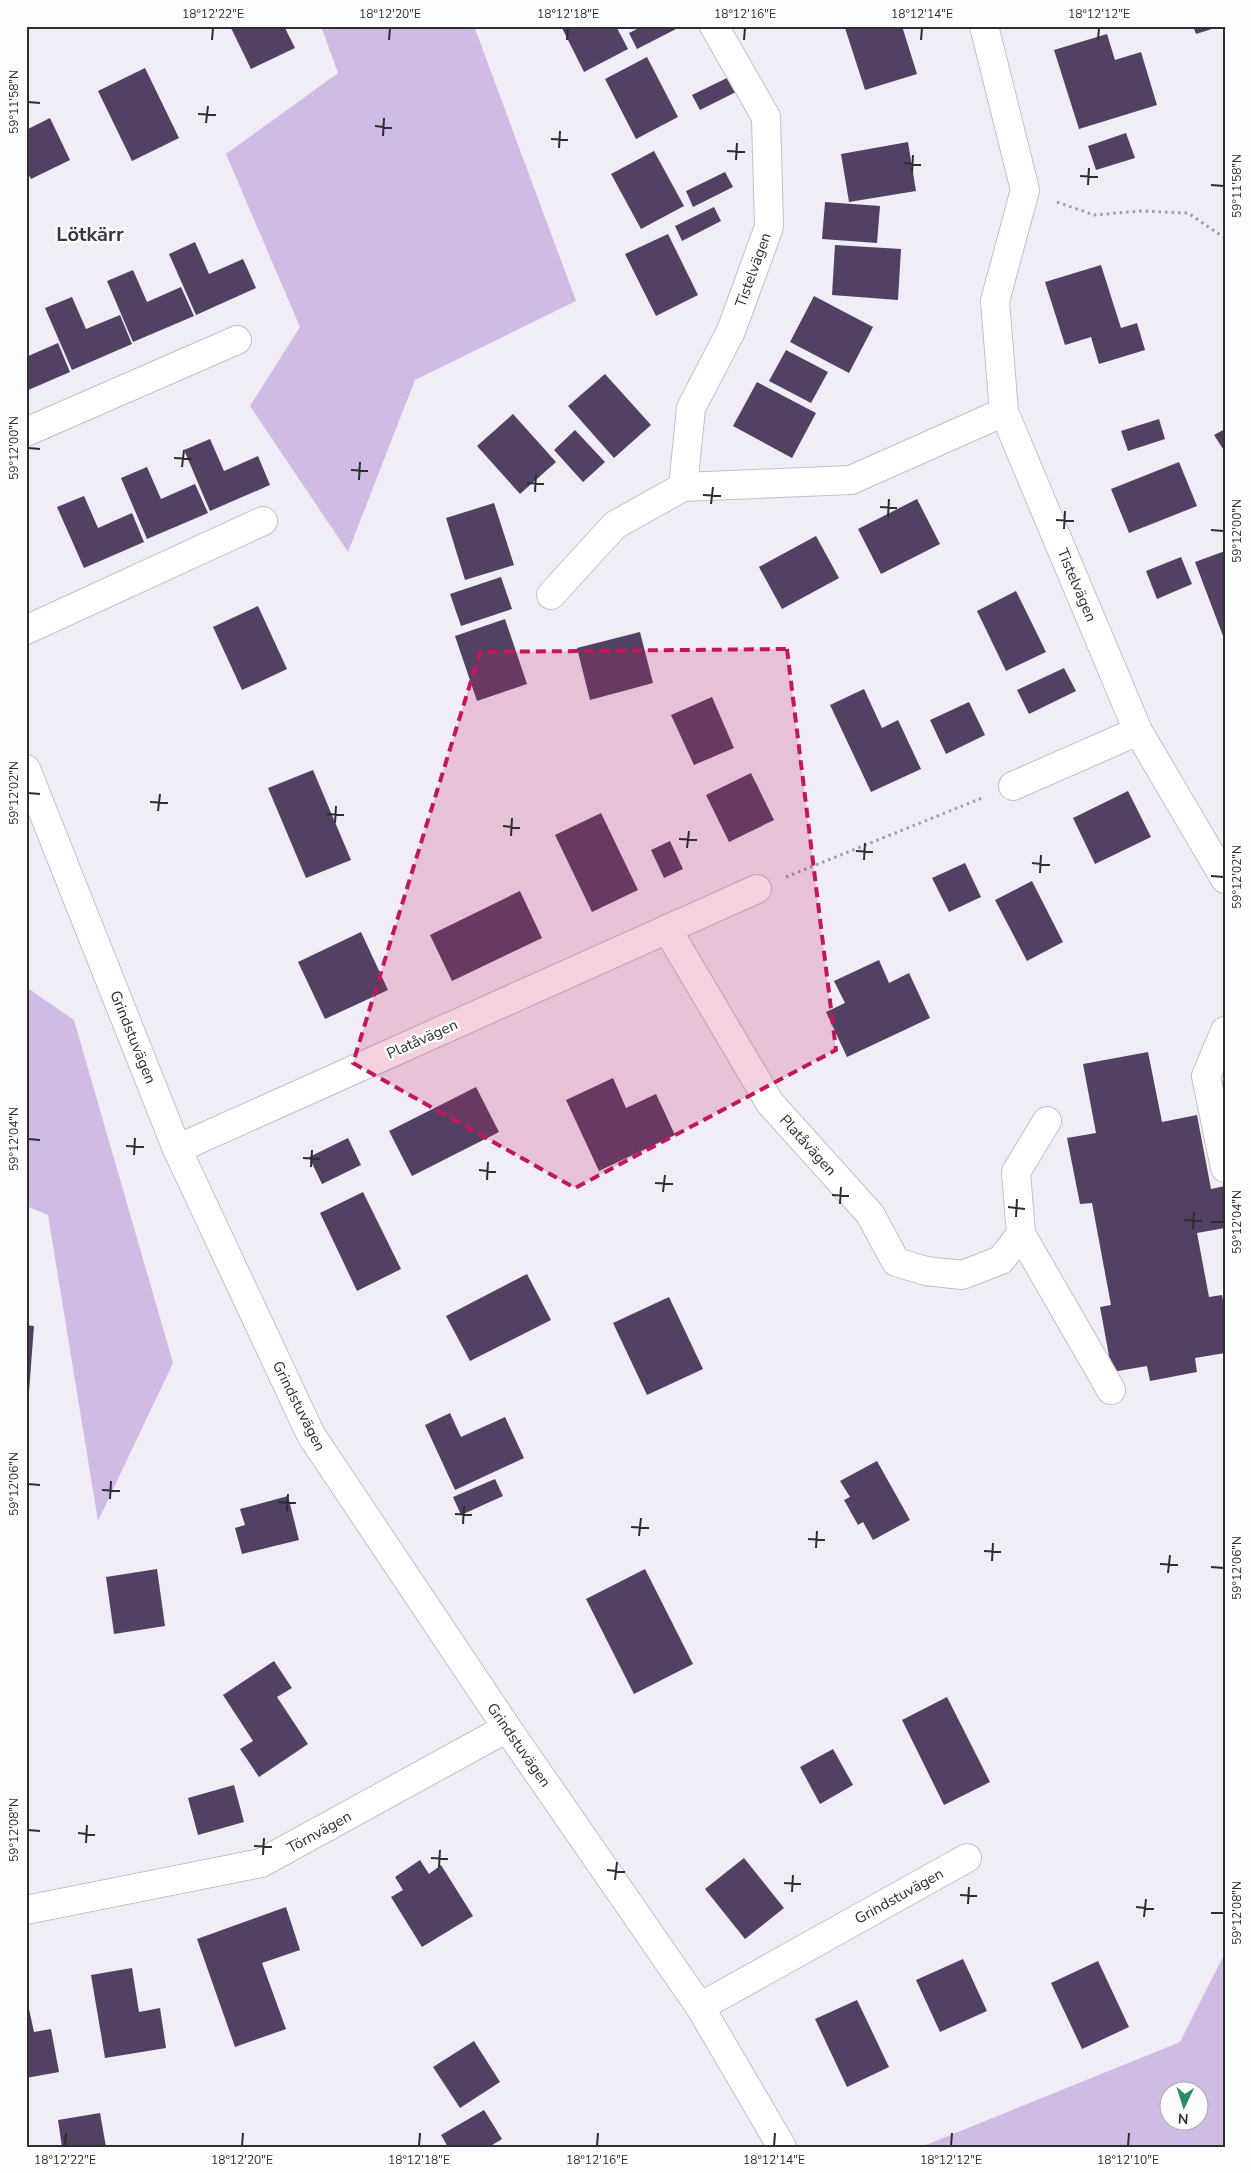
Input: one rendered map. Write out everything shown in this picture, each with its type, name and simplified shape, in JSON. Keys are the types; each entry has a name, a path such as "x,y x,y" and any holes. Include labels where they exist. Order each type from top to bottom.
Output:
{"street":[{"name":"Tistelvägen","path":"683,487 691,408 731,331 769,227 766,117 714,26"},
{"name":"Tistelvägen","path":"984,26 1026,190 995,301 1004,412 1138,731 1225,879"},
{"path":"26,432 237,340"},
{"path":"552,595 615,526 683,487 851,480 1004,412"},
{"path":"26,630 264,521"},
{"path":"1013,786 1138,731"},
{"name":"Grindstuvägen","path":"26,769 177,1148 311,1435 507,1728 700,2007 782,2147"},
{"name":"Platåvägen","path":"177,1148 756,889"},
{"name":"Platåvägen","path":"667,929 770,1103 870,1214 896,1262 926,1271 962,1275 1001,1260 1021,1234"},
{"path":"1225,1031 1206,1076 1225,1168"},
{"path":"1047,1121 1016,1172 1021,1234 1111,1390"},
{"name":"Törnvägen","path":"26,1910 262,1864 507,1728"},
{"name":"Grindstuvägen","path":"700,2007 967,1858"}],"path":[{"path":"1026,190 1094,215 1140,211 1188,214 1225,238"},
{"path":"756,889 1013,786"}],"highlighted area":[{"path":"787,649 836,1050 575,1188 353,1063 480,652"}],"shaded area":[{"path":"321,26 474,26 576,301 415,380 348,552 250,406 300,327 226,154 338,73"},
{"path":"26,987 74,1020 173,1363 98,1521 48,1215 26,1206"},
{"path":"1225,1953 1225,2147 921,2147 1180,2042"}],"building":[{"path":"230,26 284,26 295,48 251,69"},
{"path":"561,26 616,26 628,49 584,72"},
{"path":"643,26 675,26 676,29 637,49 629,33"},
{"path":"850,26 902,26 917,74 865,90 845,28"},
{"path":"1193,26 1217,26 1218,27 1196,34"},
{"path":"1107,34 1115,60 1141,52 1157,105 1079,129 1054,50"},
{"path":"647,57 678,117 636,139 605,79"},
{"path":"145,68 179,138 132,161 98,91"},
{"path":"731,76 738,91 700,110 692,95"},
{"path":"50,118 70,160 31,179 26,170 26,130"},
{"path":"1126,133 1135,158 1096,170 1088,146"},
{"path":"908,142 916,191 849,202 841,154"},
{"path":"654,151 684,206 641,229 611,174"},
{"path":"725,172 733,187 693,207 686,191"},
{"path":"825,202 880,206 877,243 822,239"},
{"path":"714,207 721,221 682,241 675,226"},
{"path":"668,234 698,295 656,316 625,254"},
{"path":"195,242 209,274 243,259 256,288 196,315 169,254"},
{"path":"835,245 901,249 898,300 832,295"},
{"path":"1101,265 1121,328 1137,323 1145,350 1099,364 1091,337 1065,345 1045,282"},
{"path":"133,270 147,302 181,287 194,316 133,342 107,281"},
{"path":"814,296 873,327 849,373 790,342"},
{"path":"72,297 86,329 120,315 132,344 72,370 45,308"},
{"path":"58,343 70,372 26,391 26,357"},
{"path":"786,350 828,372 811,403 769,381"},
{"path":"605,374 651,425 614,458 568,406"},
{"path":"757,382 816,413 792,458 733,426"},
{"path":"513,414 556,462 520,494 477,446"},
{"path":"1159,419 1165,439 1128,451 1121,431"},
{"path":"1225,429 1225,452 1214,435"},
{"path":"575,430 605,462 583,482 554,450"},
{"path":"210,439 224,471 258,456 270,485 210,511 184,450"},
{"path":"1179,462 1197,506 1129,533 1111,489"},
{"path":"147,467 161,499 195,484 208,513 147,539 121,478"},
{"path":"84,496 98,528 132,513 144,542 84,568 57,507"},
{"path":"917,499 940,544 881,574 858,529"},
{"path":"494,503 514,565 465,580 446,518"},
{"path":"816,536 839,578 782,609 759,567"},
{"path":"1225,551 1225,636 1223,636 1195,562"},
{"path":"1181,557 1192,584 1157,599 1146,571"},
{"path":"501,577 512,609 461,626 450,594"},
{"path":"1016,591 1046,652 1006,671 977,611"},
{"path":"258,606 287,669 242,690 213,627"},
{"path":"505,619 527,684 477,701 455,636"},
{"path":"640,632 653,683 590,700 577,648"},
{"path":"1064,668 1076,691 1029,714 1017,690"},
{"path":"864,689 882,728 898,720 921,769 871,792 830,705"},
{"path":"712,697 734,748 694,765 671,715"},
{"path":"969,702 985,735 946,754 930,720"},
{"path":"313,770 351,860 306,878 268,788"},
{"path":"751,773 774,820 729,842 706,795"},
{"path":"1128,791 1151,837 1095,864 1073,818"},
{"path":"601,813 638,890 592,912 555,835"},
{"path":"670,841 683,869 664,878 651,850"},
{"path":"965,863 981,897 949,912 932,878"},
{"path":"1032,881 1063,942 1027,961 995,900"},
{"path":"520,891 542,938 452,981 430,935"},
{"path":"361,932 388,990 325,1019 298,962"},
{"path":"879,960 889,983 909,973 930,1018 847,1057 826,1012 845,1003 834,981"},
{"path":"1148,1052 1162,1122 1197,1115 1211,1189 1225,1186 1225,1228 1197,1233 1209,1297 1222,1295 1225,1310 1225,1353 1195,1358 1197,1372 1150,1381 1147,1366 1112,1372 1100,1307 1111,1305 1092,1203 1080,1204 1067,1138 1096,1133 1083,1064"},
{"path":"613,1078 626,1108 656,1094 675,1135 599,1171 566,1100"},
{"path":"476,1087 499,1132 412,1176 389,1131"},
{"path":"348,1138 361,1165 322,1184 309,1157"},
{"path":"363,1192 401,1269 357,1291 320,1213"},
{"path":"527,1274 551,1320 470,1361 446,1316"},
{"path":"669,1297 703,1369 647,1395 613,1323"},
{"path":"26,1325 34,1326 28,1405 26,1405"},
{"path":"450,1413 461,1437 505,1417 524,1458 455,1490 425,1425"},
{"path":"877,1461 910,1520 873,1540 863,1522 858,1525 844,1500 850,1497 840,1481"},
{"path":"495,1479 503,1496 461,1515 453,1497"},
{"path":"288,1496 299,1540 242,1554 235,1528 245,1525 240,1509"},
{"path":"157,1569 165,1626 114,1634 106,1577"},
{"path":"645,1569 693,1664 634,1694 586,1599"},
{"path":"274,1661 292,1688 277,1697 308,1744 259,1777 240,1749 253,1741 223,1695"},
{"path":"947,1697 990,1782 944,1805 902,1720"},
{"path":"833,1749 853,1785 820,1804 800,1767"},
{"path":"234,1785 244,1822 198,1835 188,1798"},
{"path":"744,1858 784,1908 745,1939 705,1889"},
{"path":"420,1860 429,1874 441,1865 473,1916 422,1947 391,1897 403,1890 395,1877"},
{"path":"286,1907 300,1950 262,1963 286,2029 235,2047 197,1939"},
{"path":"963,1959 987,2011 940,2032 916,1980"},
{"path":"1098,1961 1129,2027 1082,2049 1051,1983"},
{"path":"132,1968 139,2012 160,2008 166,2048 105,2058 91,1975"},
{"path":"26,1995 34,2032 51,2029 59,2072 26,2078"},
{"path":"857,2000 889,2067 847,2087 815,2019"},
{"path":"474,2041 500,2082 460,2108 433,2067"},
{"path":"484,2110 502,2139 489,2147 448,2147 441,2135"},
{"path":"100,2113 106,2147 62,2147 58,2120"}],"district":[{"name":"Lötkärr","path":"90,234"}]}
